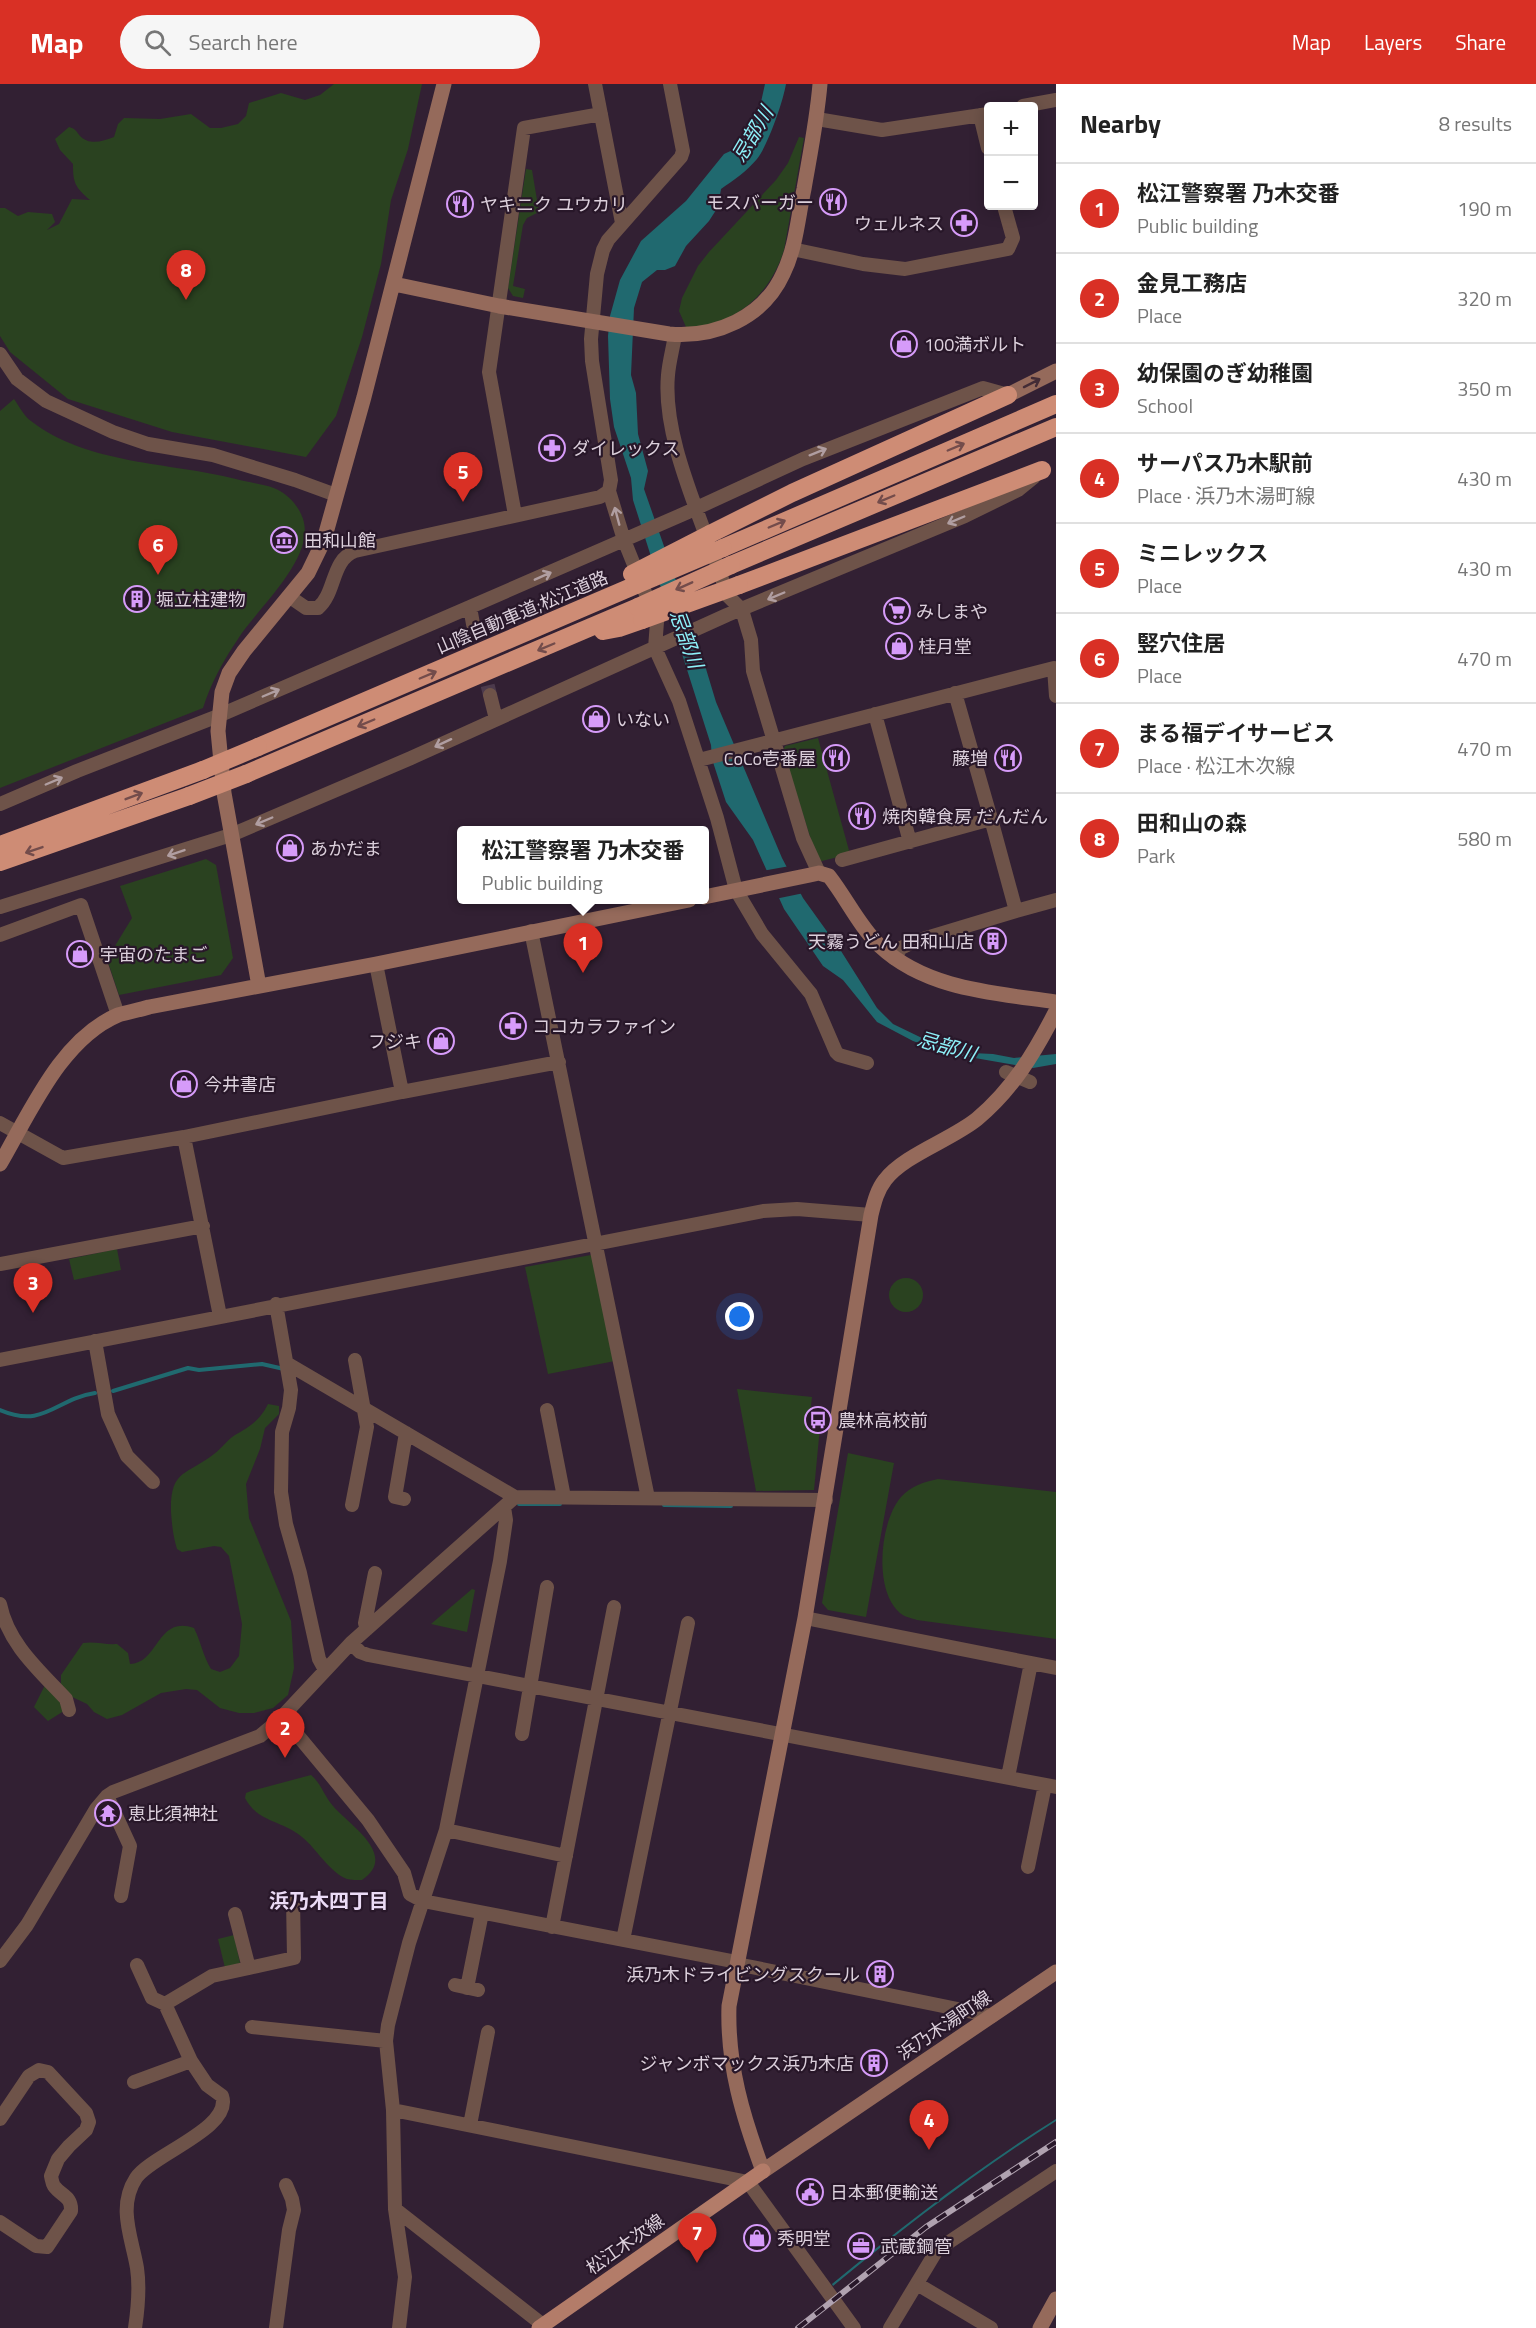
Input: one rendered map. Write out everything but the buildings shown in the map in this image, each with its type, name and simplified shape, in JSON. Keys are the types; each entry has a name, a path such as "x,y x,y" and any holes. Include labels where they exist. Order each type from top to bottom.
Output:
{"highway":[{"path":"634,579 710,534 792,493 1008,395"},
{"name":"山陰自動車道;松江道路","path":"0,845 258,747 512,640 634,579 723,548 1056,404"},
{"path":"640,613 731,565 1056,427"},
{"path":"0,862 246,774 568,637 640,613 739,585 1049,467"}],"main road":[{"name":"松江木次線","path":"541,2326 764,2171"}],"street":[{"path":"259,986 224,793 218,716 222,692 229,673 244,651 290,597 317,558 394,284 444,84"},
{"path":"595,84 622,223"},
{"path":"670,84 683,151 681,157 622,223 603,250 597,274 592,361 611,480 609,491 629,538 657,622 661,645 679,701 702,760 717,818 762,934 811,994 838,1055 867,1063"},
{"path":"394,284 499,306 672,334 696,335 714,331 746,318 774,291 792,249 817,119 820,84"},
{"path":"1038,103 1056,100"},
{"path":"516,515 490,384 491,357 524,128 601,114"},
{"path":"817,119 882,130 984,115"},
{"path":"792,249 887,268 923,267 1008,249 1013,238 1005,210"},
{"path":"672,334 668,375 669,411 692,510 728,596 741,610 752,640 753,671 771,743 814,874"},
{"path":"0,354 17,379 46,401 112,432 148,444 213,455 336,495"},
{"path":"0,804 218,716 629,538 802,459 983,388 1008,395 1056,371"},
{"path":"0,907 231,835 411,758 727,615 965,516 1018,490 1049,467"},
{"path":"290,597 306,609 318,608 324,603 341,562 349,553 355,551 600,497 609,491"},
{"path":"471,607 473,624"},
{"path":"702,760 1055,667 1056,696"},
{"path":"955,693 1016,910"},
{"path":"490,695 496,718"},
{"path":"875,714 910,842"},
{"path":"842,860 991,819"},
{"path":"709,896 814,874 829,876 859,921 879,945 894,958 922,975 948,983 1056,1002"},
{"path":"894,958 901,948 914,942 1056,900"},
{"path":"0,1164 54,1071 69,1052 94,1030 118,1016 669,904"},
{"path":"0,935 81,905 118,1016"},
{"path":"531,931 648,1498"},
{"path":"376,964 402,1092"},
{"path":"764,2171 742,2112 730,2055 729,2006 805,1618 871,1215 879,1190 894,1171 960,1132 977,1119 1019,1075 1053,1017"},
{"path":"0,1123 63,1158 184,1137 559,1062"},
{"path":"184,1137 220,1316"},
{"path":"0,1360 276,1304 763,1211 797,1209 871,1215"},
{"path":"0,1264 203,1226"},
{"path":"276,1304 288,1364 291,1399 282,1432 281,1492 286,1524 300,1573 319,1659 325,1670"},
{"path":"95,1341 108,1414 127,1456 153,1482"},
{"path":"352,1505 367,1427 355,1360"},
{"path":"288,1364 365,1413 515,1497 826,1500"},
{"path":"547,1410 564,1497"},
{"path":"394,1497 405,1436"},
{"path":"0,1961 27,1925 96,1809 107,1796 140,1781 260,1736 278,1721 351,1643 515,1497"},
{"path":"399,2328 405,2277 395,2209 393,2110 386,2041 388,2025 409,1943 446,1830 500,1562 506,1520 504,1507"},
{"path":"367,1629 365,1623 375,1573"},
{"path":"522,1734 547,1587"},
{"path":"0,1604 8,1630 17,1645 66,1699 69,1710"},
{"path":"552,1927 614,1607"},
{"path":"805,1618 1056,1668"},
{"path":"623,1940 688,1623"},
{"path":"351,1643 360,1652 368,1655 477,1678 1051,1786 1028,1867"},
{"path":"1008,1777 1031,1663"},
{"path":"278,1721 295,1732 368,1820 404,1874 410,1894 423,1901 992,2016"},
{"path":"107,1796 130,1846 121,1896"},
{"path":"446,1830 566,1856"},
{"path":"165,2004 212,1976 294,1958 293,1899"},
{"path":"467,1988 482,1913"},
{"path":"235,1914 249,1968"},
{"path":"135,2328 139,2287 126,2214 133,2184 142,2170 202,2131 215,2118 224,2104 222,2096 207,2085 191,2061 165,2004 152,1998 137,1965"},
{"name":"浜乃木湯町線","path":"764,2171 1056,1972"},
{"path":"252,2027 386,2041"},
{"path":"470,2125 488,2032"},
{"path":"134,2082 191,2061"},
{"path":"0,2119 30,2076 39,2070 48,2073 87,2114 89,2122 86,2130 58,2159 51,2176 54,2186 68,2198 72,2205 71,2211 47,2247 36,2246 0,2222"},
{"path":"393,2110 748,2182 854,2328"},
{"path":"890,2328 937,2250 1056,2170"},
{"path":"276,2328 287,2242 294,2211 286,2185"},
{"path":"395,2209 541,2326"},
{"path":"917,2284 990,2328"},
{"path":"1040,2328 1056,2300"}],"shaded area":[{"path":"334,84 422,84 408,149 391,200 381,264 362,337 336,416 306,457 172,432 68,399 10,352 0,336 0,208 5,208 18,216 28,212 52,214 55,222 47,230 59,224 72,199 90,200 76,184 73,164 60,150 55,139 69,127 75,129 84,139 92,142 114,137 118,124 124,118 160,119 191,114 210,128 221,128 238,124 246,116 249,103 281,93 305,100 320,95"},
{"path":"799,137 804,138 784,250 770,281 748,305 734,315 703,326 686,327 679,311 682,298 698,266 776,180 788,163"},
{"path":"526,169 532,170 539,212 527,218 523,225 513,286 525,289 523,298 513,296 508,288"},
{"path":"14,399 31,421 53,435 78,446 130,460 210,473 275,489 287,495 295,504 301,514 305,530 295,563 247,626 222,664 203,708 0,788 0,411"},
{"path":"818,738 850,854 818,862 783,751 785,746"},
{"path":"206,859 216,865 233,958 221,975 119,995 107,959 132,918 120,886"},
{"path":"117,1249 121,1270 74,1280 69,1259"},
{"path":"591,1255 595,1257 615,1361 548,1374 525,1267"},
{"path":"906,1278 918,1283 923,1295 918,1307 906,1312 894,1307 889,1295 894,1283"},
{"path":"737,1389 812,1397 810,1413 805,1419 820,1427 814,1490 756,1491"},
{"path":"268,1404 279,1406 279,1414 265,1428 260,1449 246,1484 249,1518 291,1621 294,1668 288,1695 273,1708 254,1713 239,1713 220,1708 197,1690 186,1689 161,1693 122,1715 107,1719 94,1712 87,1704 68,1695 61,1684 61,1675 83,1643 117,1644 128,1653 130,1664 140,1662 147,1656 165,1633 172,1628 182,1626 194,1628 211,1669 220,1672 230,1668 239,1656 242,1624 229,1556 221,1547 214,1546 182,1552 177,1549 172,1526 171,1498 173,1488 182,1475 246,1429 262,1414"},
{"path":"848,1453 894,1463 866,1617 828,1610 822,1603"},
{"path":"938,1479 1056,1492 1056,1639 917,1620 902,1614 891,1602 886,1589 882,1555 888,1522 894,1508 905,1493 918,1485"},
{"path":"472,1589 475,1590 467,1632 431,1624"},
{"path":"46,1683 67,1709 48,1721 34,1707"},
{"path":"311,1775 333,1806 359,1831 373,1851 375,1861 372,1870 362,1880 340,1876 302,1837 263,1817 250,1806 245,1798 246,1793 251,1791"},
{"path":"234,1935 240,1963 225,1968 218,1939"}],"water":[{"name":"忌部川","path":"765,84 786,84 766,144 749,167 721,189 718,207 709,221 686,246 675,266 657,270 642,282 634,308 631,375 636,393 638,434 648,471 644,489 700,649 716,702 782,858 803,898 841,951 877,1008 893,1024 922,1038 954,1049 1014,1058 1056,1054 1056,1064 1033,1068 946,1053 913,1041 877,1022 843,980 823,966 784,909 753,840 726,802 712,759 711,745 633,500 631,478 614,427 610,399 608,336 610,316 620,280 641,241 686,201 724,154 739,147 759,111"},
{"path":"1056,2119 942,2200 833,2286 832,2284 886,2240 941,2198"}],"pier":[{"path":"790,866 804,893 775,899 762,871"}],"waterway":[{"path":"113,1391 188,1368 199,1370 262,1364 284,1369"},
{"path":"0,1410 15,1415 39,1415 81,1396 95,1393"},
{"path":"519,1504 560,1504"},
{"path":"664,1505 731,1506"}],"tunnel":[{"path":"473,624 490,695"}],"railway":[{"path":"798,2328 926,2227 1056,2142"}],"place":[{"name":"モスバーガー","path":"833,202"},
{"name":"ヤキニク ユウカリ","path":"460,204"},
{"name":"ウェルネス","path":"964,223"},
{"name":"田和山の森","path":"186,300"},
{"name":"100満ボルト","path":"904,344"},
{"name":"ダイレックス","path":"552,448"},
{"name":"ミニレックス","path":"463,502"},
{"name":"田和山館","path":"284,540"},
{"name":"竪穴住居","path":"158,575"},
{"name":"堀立柱建物","path":"137,599"},
{"name":"みしまや","path":"897,611"},
{"name":"桂月堂","path":"899,646"},
{"name":"いない","path":"596,719"},
{"name":"CoCo壱番屋","path":"836,758"},
{"name":"藤増","path":"1008,758"},
{"name":"焼肉韓食房 だんだん","path":"862,816"},
{"name":"あかだま","path":"290,848"},
{"name":"天霧うどん 田和山店","path":"993,941"},
{"name":"宇宙のたまご","path":"80,954"},
{"name":"松江警察署 乃木交番","path":"583,973"},
{"name":"ココカラファイン","path":"513,1026"},
{"name":"フジキ","path":"441,1041"},
{"name":"今井書店","path":"184,1084"},
{"name":"幼保園のぎ幼稚園","path":"33,1313"},
{"name":"農林高校前","path":"818,1420"},
{"name":"金見工務店","path":"285,1758"},
{"name":"恵比須神社","path":"108,1813"},
{"name":"浜乃木ドライビングスクール","path":"880,1974"},
{"name":"ジャンボマックス浜乃木店","path":"874,2063"},
{"name":"サーパス乃木駅前","path":"929,2150"},
{"name":"日本郵便輸送","path":"810,2192"},
{"name":"秀明堂","path":"757,2238"},
{"name":"武蔵鋼管","path":"861,2246"},
{"name":"まる福デイサービス","path":"697,2263"}],"district":[{"name":"浜乃木四丁目","path":"329,1900"}]}
